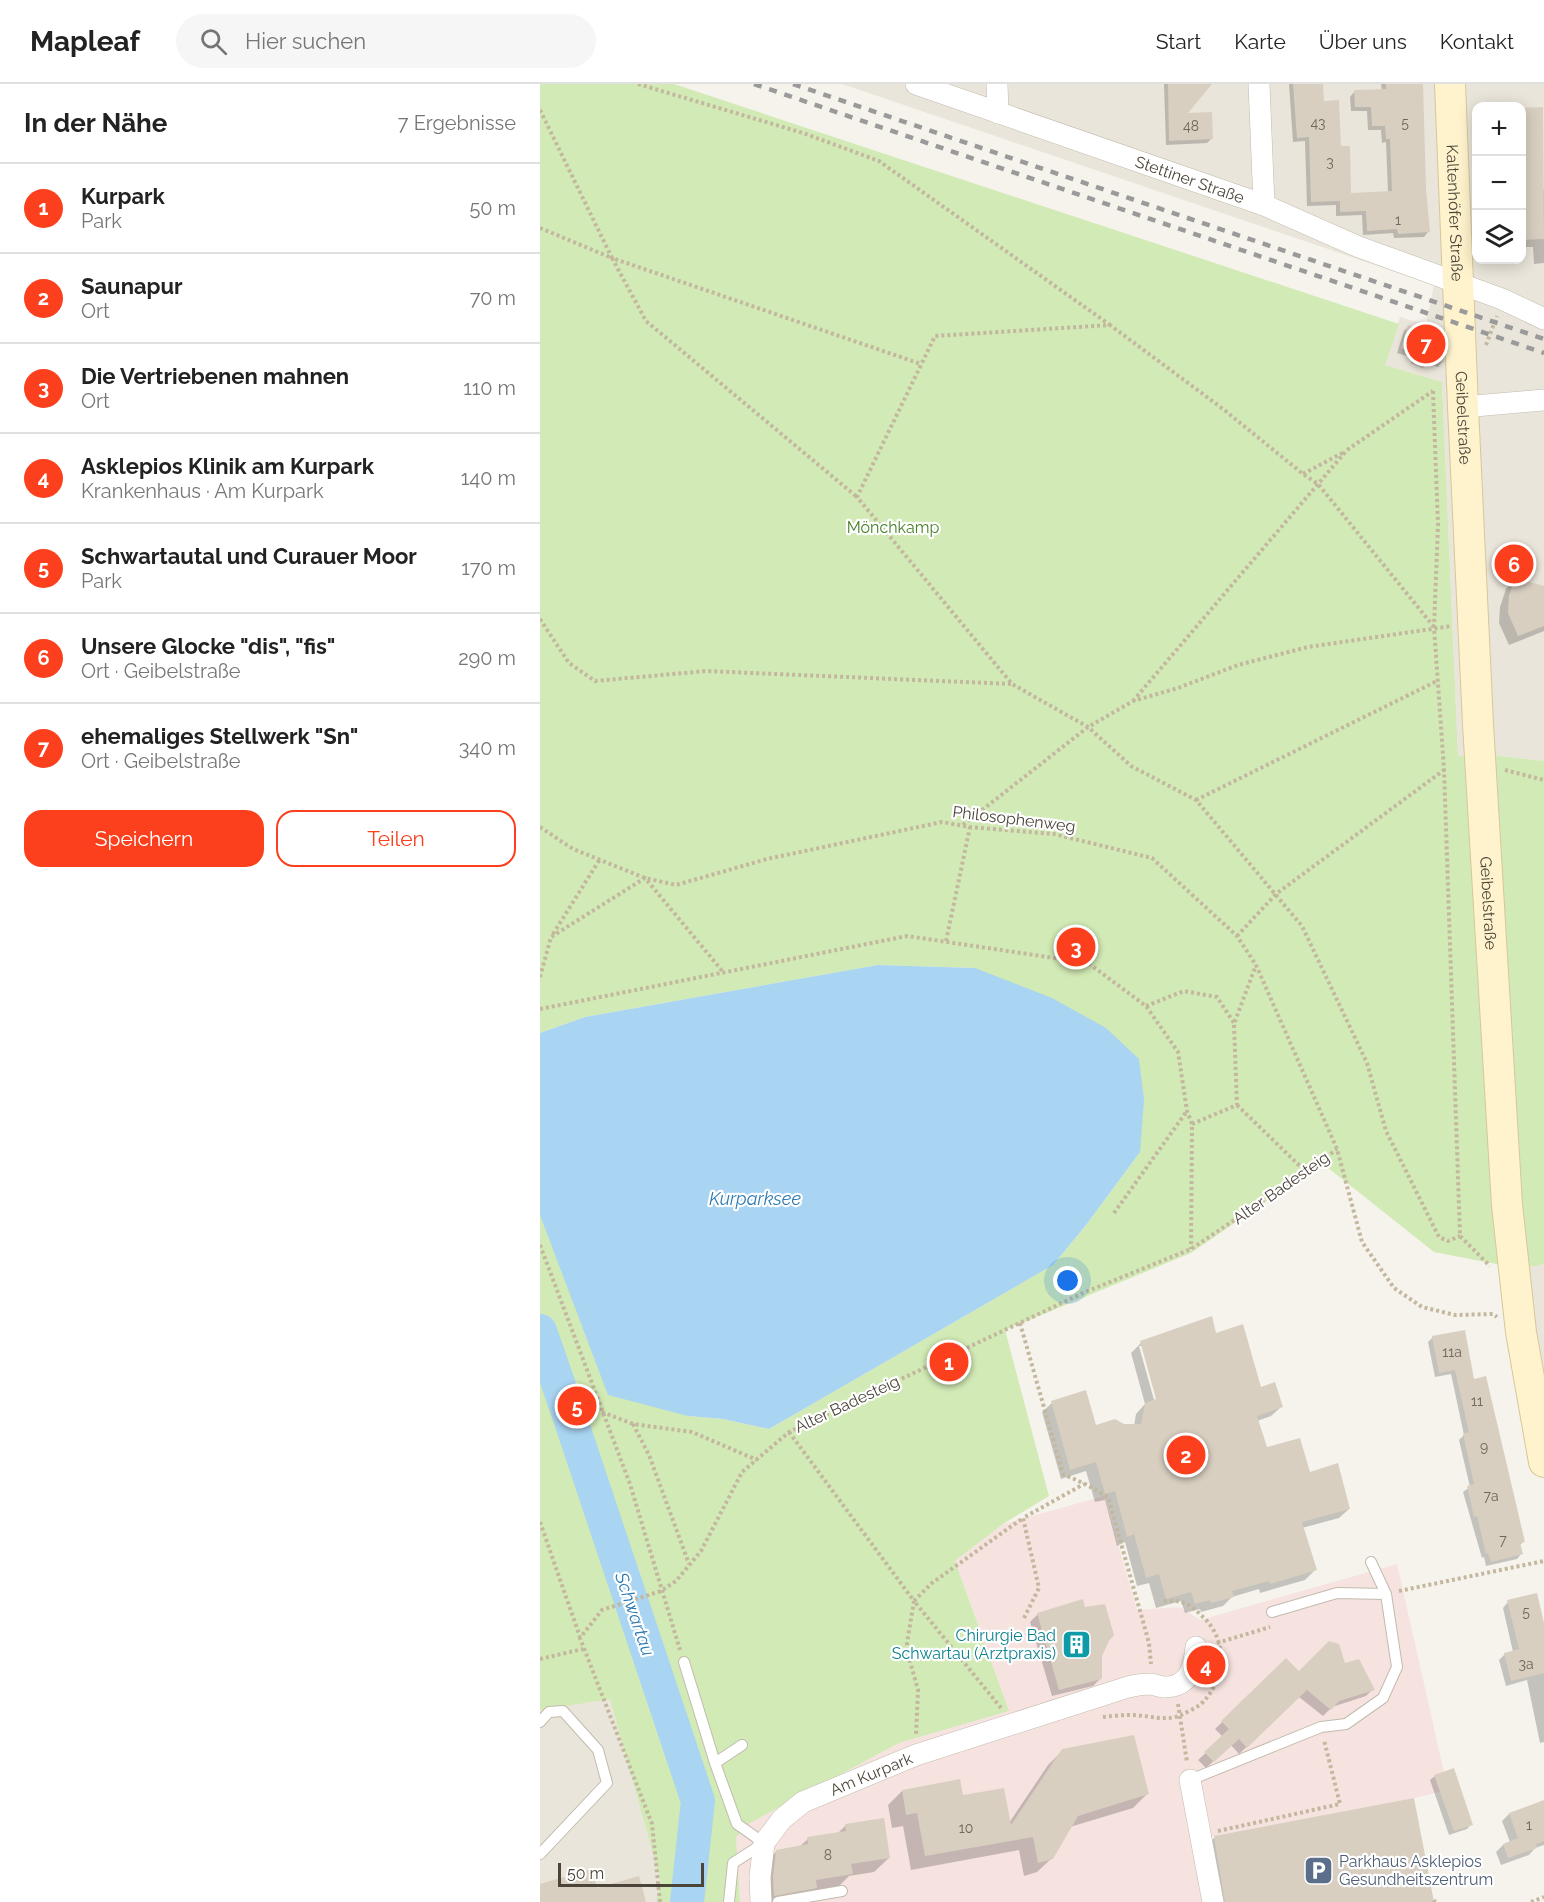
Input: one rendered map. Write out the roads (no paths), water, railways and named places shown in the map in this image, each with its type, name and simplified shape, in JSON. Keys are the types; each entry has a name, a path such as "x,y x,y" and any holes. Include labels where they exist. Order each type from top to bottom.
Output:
{"street":[{"name":"Stettiner Straße","path":"916,84 1264,205 1359,248 1502,299 1544,319"},
{"path":"997,84 998,114"},
{"path":"1259,84 1264,205"},
{"name":"Kaltenhöfer Straße","path":"1450,84 1458,283 1472,347"},
{"name":"Geibelstraße","path":"1472,347 1452,397 1473,624 1507,1205 1521,1332 1544,1462"},
{"path":"1452,397 1544,400"},
{"name":"Am Kurpark","path":"761,1902 760,1876 764,1843 782,1819 804,1802 916,1755 1128,1687 1141,1684 1173,1686 1189,1676 1203,1646"},
{"path":"1190,1780 1213,1902"}],"lane":[{"path":"1190,1780 1321,1727 1346,1724 1383,1698 1396,1667 1386,1594 1371,1562"},
{"path":"1272,1612 1337,1593 1386,1594"},
{"path":"684,1662 714,1763 737,1824 764,1843 733,1863 729,1902"},
{"path":"540,1722 549,1712 563,1711 598,1750 607,1783 541,1852"},
{"path":"714,1763 742,1745"},
{"path":"778,1902 842,1891"}],"water":[{"name":"Kurparksee","path":"878,965 975,968 1052,998 1106,1028 1139,1059 1144,1100 1140,1152 1053,1265 769,1429 723,1419 688,1416 608,1395 540,1215 540,1033 585,1017"}],"waterway":[{"name":"Schwartau","path":"540,1331 698,1801 687,1902"}],"railway":[{"path":"754,84 1544,353"},
{"path":"793,84 1544,339"}],"place":[{"name":"ehemaliges Stellwerk \"Sn\"","path":"1426,344"},
{"name":"Unsere Glocke \"dis\", \"fis\"","path":"1514,564"},
{"name":"Die Vertriebenen mahnen","path":"1076,947"},
{"name":"Kurpark","path":"949,1362"},
{"name":"Schwartautal und Curauer Moor","path":"577,1406"},
{"name":"Saunapur","path":"1186,1455"},
{"name":"Chirurgie Bad Schwartau (Arztpraxis)","path":"1077,1644"},
{"name":"Asklepios Klinik am Kurpark","path":"1206,1665"},
{"name":"Parkhaus Asklepios Gesundheitszentrum","path":"1318,1870"}],"park label":[{"name":"Mönchkamp","path":"893,527"}]}
